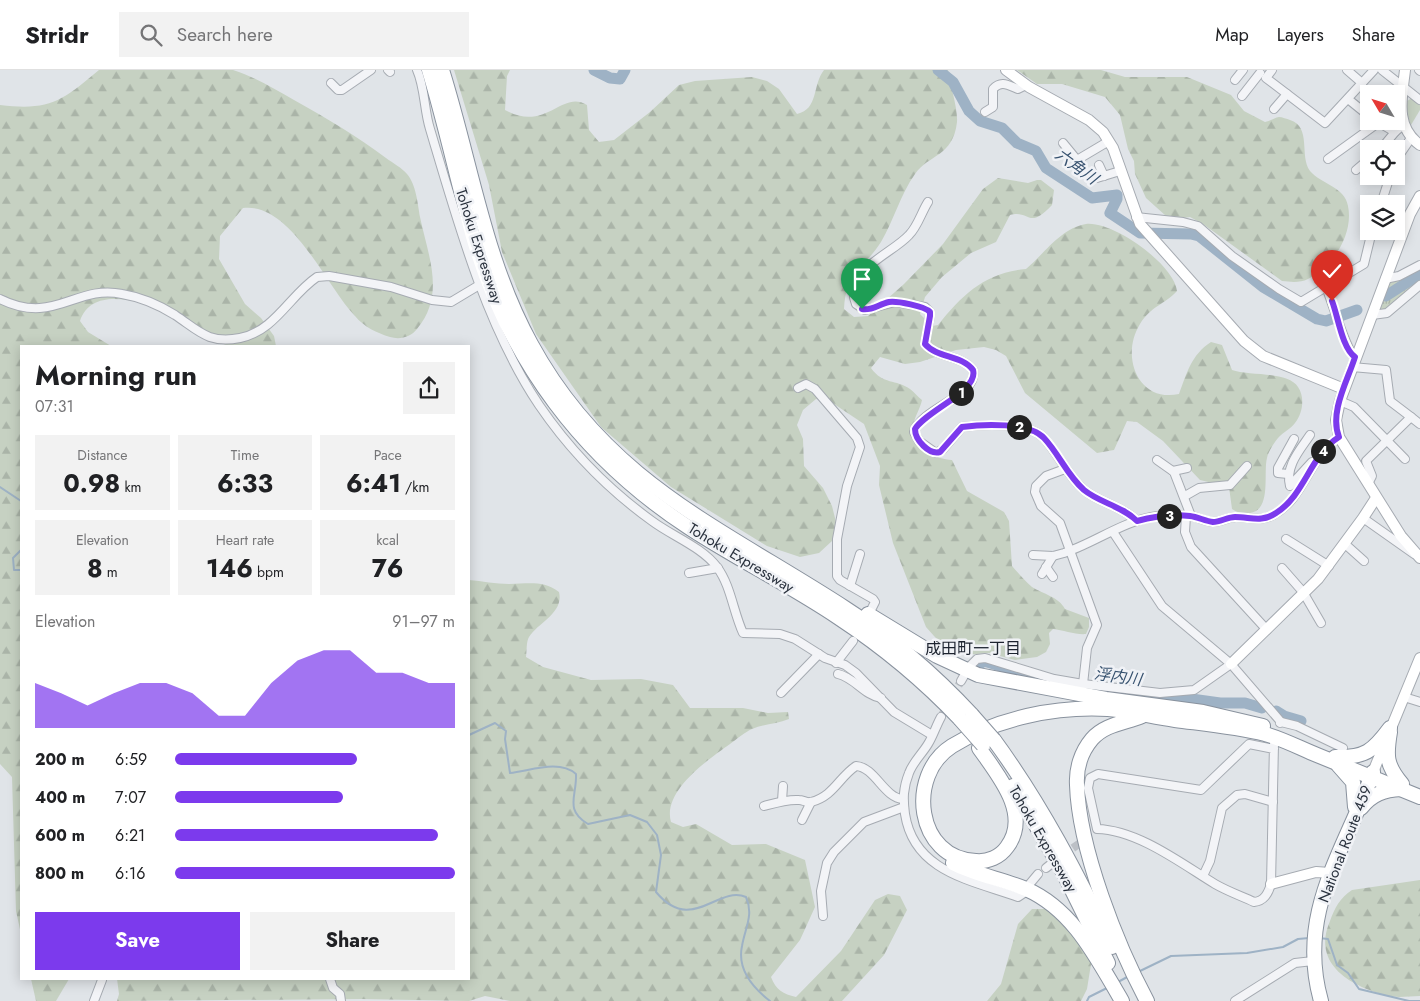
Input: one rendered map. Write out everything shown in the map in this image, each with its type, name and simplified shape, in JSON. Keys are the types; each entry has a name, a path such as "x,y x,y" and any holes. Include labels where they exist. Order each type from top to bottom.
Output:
{"highway":[{"name":"Tohoku Expressway","path":"429,70 474,240 494,298 520,352 559,410 609,465 662,509 711,541 837,616 889,652 963,719"},
{"name":"Tohoku Expressway","path":"442,70 495,263 505,291 532,346 569,402 607,446 658,491 718,532 869,624 921,664 963,719 985,744 1037,824 1128,1001"},
{"path":"718,532 848,602 963,669 996,680 1106,699 1203,712 1248,721 1337,755 1372,774"},
{"path":"1106,699 1056,704 1020,711 959,734 945,742 929,758 919,777 915,801 916,816 924,834 942,855 960,866 1028,890 1047,901 1069,919 1088,944 1122,1001"},
{"path":"985,744 1011,798 1016,827 1010,844 1004,852 987,860 979,861 962,858 946,850 932,836 924,817 922,792 928,772 944,751 1001,724 1054,711 1108,709 1267,734 1337,755 1364,754 1378,745 1390,728"},
{"path":"1143,715 1109,726 1093,738 1081,757 1076,784 1085,834 1104,902 1128,964 1147,1001"},
{"path":"1354,818 1374,795 1402,787 1393,774 1386,753 1390,728"},
{"name":"Tohoku Expressway","path":"985,744 1017,772 1050,826 1140,1001"},
{"path":"1337,755 1353,782 1356,802 1354,818"},
{"name":"National Route 459","path":"1321,1001 1313,961 1314,936 1330,873 1372,774 1420,797"},
{"name":"National Route 459","path":"1402,787 1420,792"}],"street":[{"path":"331,82 338,90 342,90 371,70"},
{"path":"417,70 426,117 446,180 449,200 481,284 524,380 540,406 574,449 621,498 668,533 706,556 718,568 730,592 743,633 780,634 794,639 836,663 852,669 894,712 932,735"},
{"path":"1006,70 1026,85 1089,120 1103,132 1109,141 1136,217 1154,242 1237,334 1255,351 1344,390"},
{"path":"1235,80 1243,70"},
{"path":"1242,96 1261,73 1272,70"},
{"path":"1347,70 1362,83"},
{"path":"1261,73 1324,123 1374,70"},
{"path":"1382,70 1401,85"},
{"path":"1403,85 1405,70"},
{"path":"985,112 993,107 993,89 998,85 1005,83 1018,88 1026,85"},
{"path":"1405,89 1420,100"},
{"path":"1274,110 1286,94"},
{"path":"1348,99 1360,109"},
{"path":"1405,125 1416,141 1405,151"},
{"path":"1328,160 1367,130"},
{"path":"1391,130 1395,132"},
{"path":"1388,140 1397,130"},
{"path":"1063,143 1077,160 1109,141"},
{"path":"1099,164 1100,177 1120,171"},
{"path":"1356,170 1360,167"},
{"path":"1418,557 1376,498 1339,437 1336,420 1340,401 1384,282 1410,214 1420,196"},
{"path":"928,202 908,237 860,276 853,294 856,304 865,310 889,302 925,307 930,312 925,344 931,349 966,363 973,370 973,379 966,389 924,417 915,429 915,434 925,447 936,453 943,449 962,427 1028,428 1044,439 1065,470 1088,492 1127,512 1137,521"},
{"path":"1136,217 1183,222 1198,226 1216,244 1301,302 1364,264 1370,240"},
{"path":"1384,282 1420,265"},
{"path":"0,300 11,305 34,310 46,309 96,294 121,293 164,308 200,334 224,340 241,338 255,333 272,322 317,277 329,276 391,287 432,300 450,302 481,284"},
{"path":"1372,315 1387,313 1420,284"},
{"path":"1326,287 1341,324 1343,337 1354,362"},
{"path":"1354,362 1386,370 1390,401 1420,424"},
{"path":"798,388 806,384 814,390 857,438 860,447 847,486 837,539 837,576 873,599 875,602 870,610"},
{"path":"1340,401 1354,407 1406,459"},
{"path":"1368,484 1372,476 1366,461 1411,417"},
{"path":"1310,435 1291,465 1288,474 1292,486 1331,442 1339,437"},
{"path":"1288,474 1278,474 1278,468 1294,438"},
{"path":"1033,555 1053,556 1070,551 1137,521 1156,516 1188,516 1213,522 1235,517 1257,520 1273,515 1286,506 1318,458"},
{"path":"1157,460 1173,471 1185,496 1188,516 1185,532 1191,547 1267,630"},
{"path":"1185,496 1199,488 1230,485 1248,466"},
{"path":"1173,471 1187,468"},
{"path":"1065,470 1046,476 1036,486 1035,492 1041,506 1060,524 1097,625 1088,648 1083,684"},
{"path":"1088,492 1094,484"},
{"path":"965,674 977,659 985,658 1054,679 1083,684 1148,692 1187,692 1194,690 1231,664 1329,566 1376,498"},
{"path":"1363,518 1418,557"},
{"path":"1113,532 1162,606 1231,664 1280,723 1297,726 1337,755"},
{"path":"1286,539 1329,566"},
{"path":"1345,544 1364,561"},
{"path":"850,586 860,554"},
{"path":"1053,556 1044,571 1053,577"},
{"path":"689,573 718,568"},
{"path":"1282,568 1304,592 1322,623"},
{"path":"836,663 853,641"},
{"path":"781,693 819,654"},
{"path":"1372,774 1420,658"},
{"path":"838,674 846,676 872,696 881,698"},
{"path":"1404,697 1420,702"},
{"path":"941,717 928,744 911,768 904,786 904,803 912,839 918,849 932,862 945,870 1018,897 1038,874"},
{"path":"1249,744 1274,747 1272,884 1262,900 1254,902 1217,885 1160,850 1112,831 1097,829 1088,788 1090,778 1098,774 1201,790 1249,744"},
{"path":"802,820 811,802 834,789 845,775 856,766 860,766 904,803"},
{"path":"782,801 783,786"},
{"path":"1203,876 1210,861 1222,808 1237,796 1245,794 1273,802"},
{"path":"764,806 782,801 800,800 811,802"},
{"path":"823,916 821,891 827,863 830,858 864,822 904,803"},
{"path":"1090,836 1097,829"},
{"path":"1272,884 1316,872 1330,873"},
{"path":"1235,1001 1295,963 1313,961"},
{"path":"94,1001 102,980"},
{"path":"330,980 333,988 340,994 341,1001"}],"green space":[{"path":"99,70 233,70 272,88 353,135 400,168 410,178 416,195 430,260 433,288 426,316 415,332 398,338 380,334 355,316 306,248 277,218 260,210 243,208 220,236 219,259 245,304 261,318 274,336 276,345 225,345 200,328 172,314 136,302 117,299 101,301 88,307 80,321 88,332 109,345 20,345 20,929 16,911 12,777 0,764 0,105 44,105 65,96"},
{"path":"454,70 510,70 507,76 505,110 519,116 532,117 569,102 587,105 589,130 599,142 614,140 650,112 679,85 695,81 752,77 767,81 779,89 797,114 809,107 824,70 948,70 957,117 955,133 946,149 927,162 915,174 881,242 852,277 848,285 844,309 854,317 868,316 904,284 943,244 983,189 998,178 1028,183 1041,180 1054,190 1052,205 1038,217 1030,218 1017,214 1010,215 996,242 971,253 942,277 925,297 920,314 932,326 938,325 976,287 998,275 1026,269 1053,242 1077,226 1086,224 1098,225 1126,237 1154,257 1173,280 1177,291 1144,318 1134,337 1133,363 1143,384 1153,391 1165,395 1179,394 1194,359 1211,342 1222,345 1232,370 1286,378 1298,387 1302,395 1300,415 1271,448 1266,465 1264,498 1261,505 1257,510 1250,513 1240,513 1232,509 1229,487 1200,480 1163,441 1137,422 1127,421 1114,450 1097,453 1025,393 1006,356 996,350 984,347 956,350 920,362 905,364 880,357 871,368 880,377 912,390 922,400 912,430 917,444 930,454 952,460 967,491 1004,512 1009,521 1012,566 1032,587 1059,601 1065,609 1089,618 1089,627 1086,634 1053,629 1049,633 1050,644 1046,652 1037,657 1015,660 989,653 965,655 944,646 926,627 893,543 879,485 880,466 864,424 831,402 816,399 803,410 797,425 803,439 804,466 823,488 832,506 837,526 832,541 819,553 800,557 767,546 671,487 601,427 536,334 502,252 489,185"},
{"path":"1017,70 1101,70 1125,77 1187,77 1231,95 1244,111 1265,122 1279,117 1290,120 1301,129 1305,158 1310,171 1338,190 1346,200 1349,217 1348,228 1339,249 1317,274 1299,282 1282,281 1203,224 1190,217 1177,219 1166,216 1146,198 1135,174 1134,161 1128,149 1120,115 1105,97 1062,84 1037,84"},
{"path":"1412,98 1420,105 1420,110 1411,125 1407,115 1407,101"},
{"path":"1420,265 1420,285 1377,316 1385,279"},
{"path":"470,580 504,584 541,584 559,592 558,606 527,641 526,657 543,667 591,680 641,679 673,685 690,708 743,708 768,713 788,712 789,719 749,730 700,767 680,788 673,799 670,810 671,822 683,827 696,824 732,845 766,844 805,860 815,907 800,940 771,977 778,988 784,993 796,997 841,951 875,900 888,894 900,896 907,910 884,955 842,1001 510,1001 485,996 469,1001 361,999 117,1001 119,994 117,980 470,980"},
{"path":"1420,880 1420,996 1393,997 1375,992 1349,980 1338,972 1326,950 1326,936 1332,916 1341,900 1352,890"},
{"path":"1032,909 1049,909 1092,958 1087,989 1081,1001 987,1001 1001,984 1018,924"},
{"path":"31,980 68,980 56,1001 36,1001"}],"waterway":[{"name":"六角川","path":"594,70 610,78 620,79 625,70"},
{"name":"六角川","path":"938,70 953,82 969,111 980,121 1002,128 1017,143 1036,151 1046,168 1092,198 1117,195 1110,213 1140,233 1191,234 1199,236 1263,287 1317,319 1326,321 1357,310"},
{"name":"六角川","path":"1386,296 1420,274"},
{"path":"0,487 20,500"},
{"path":"20,551 13,558 14,570 20,570"},
{"name":"浮内川","path":"974,668 984,661 1062,685 1156,698 1177,697 1220,703 1245,703 1262,708"},
{"name":"浮内川","path":"1276,711 1284,716 1301,721"},
{"path":"470,735 495,723 506,731 505,739 510,773 544,767 561,767 576,774 574,808 581,819 588,824 630,815 647,822 657,835 661,855 656,892 669,904 681,909 693,909 725,897 735,895 746,897 749,916 742,946 742,962 752,984 770,1001"},
{"path":"1138,972 1171,956 1247,953 1283,947 1298,939 1309,938"},
{"path":"1319,938 1328,939 1337,965 1348,973 1359,989 1409,1001 1420,1001"},
{"path":"1118,982 1129,976"},
{"path":"1087,1001 1089,997 1107,988"}],"tunnel":[{"path":"941,717 961,681"},
{"path":"1063,855 1086,839"}],"district":[{"name":"成田町一丁目","path":"973,648"}],"route":[{"path":"862,309 873,309 889,302 925,307 930,312 925,344 931,349 966,363 973,370 973,379 966,389 932,411 917,425 915,434 919,441 930,450 936,453 940,452 957,430 964,426 1028,428 1044,439 1065,470 1089,494 1127,512 1137,521 1156,516 1177,515 1213,522 1235,517 1257,520 1278,512 1286,506 1303,484 1318,458 1331,442 1339,437 1336,420 1340,401 1355,357 1351,354 1343,337 1341,324 1332,301"}]}
